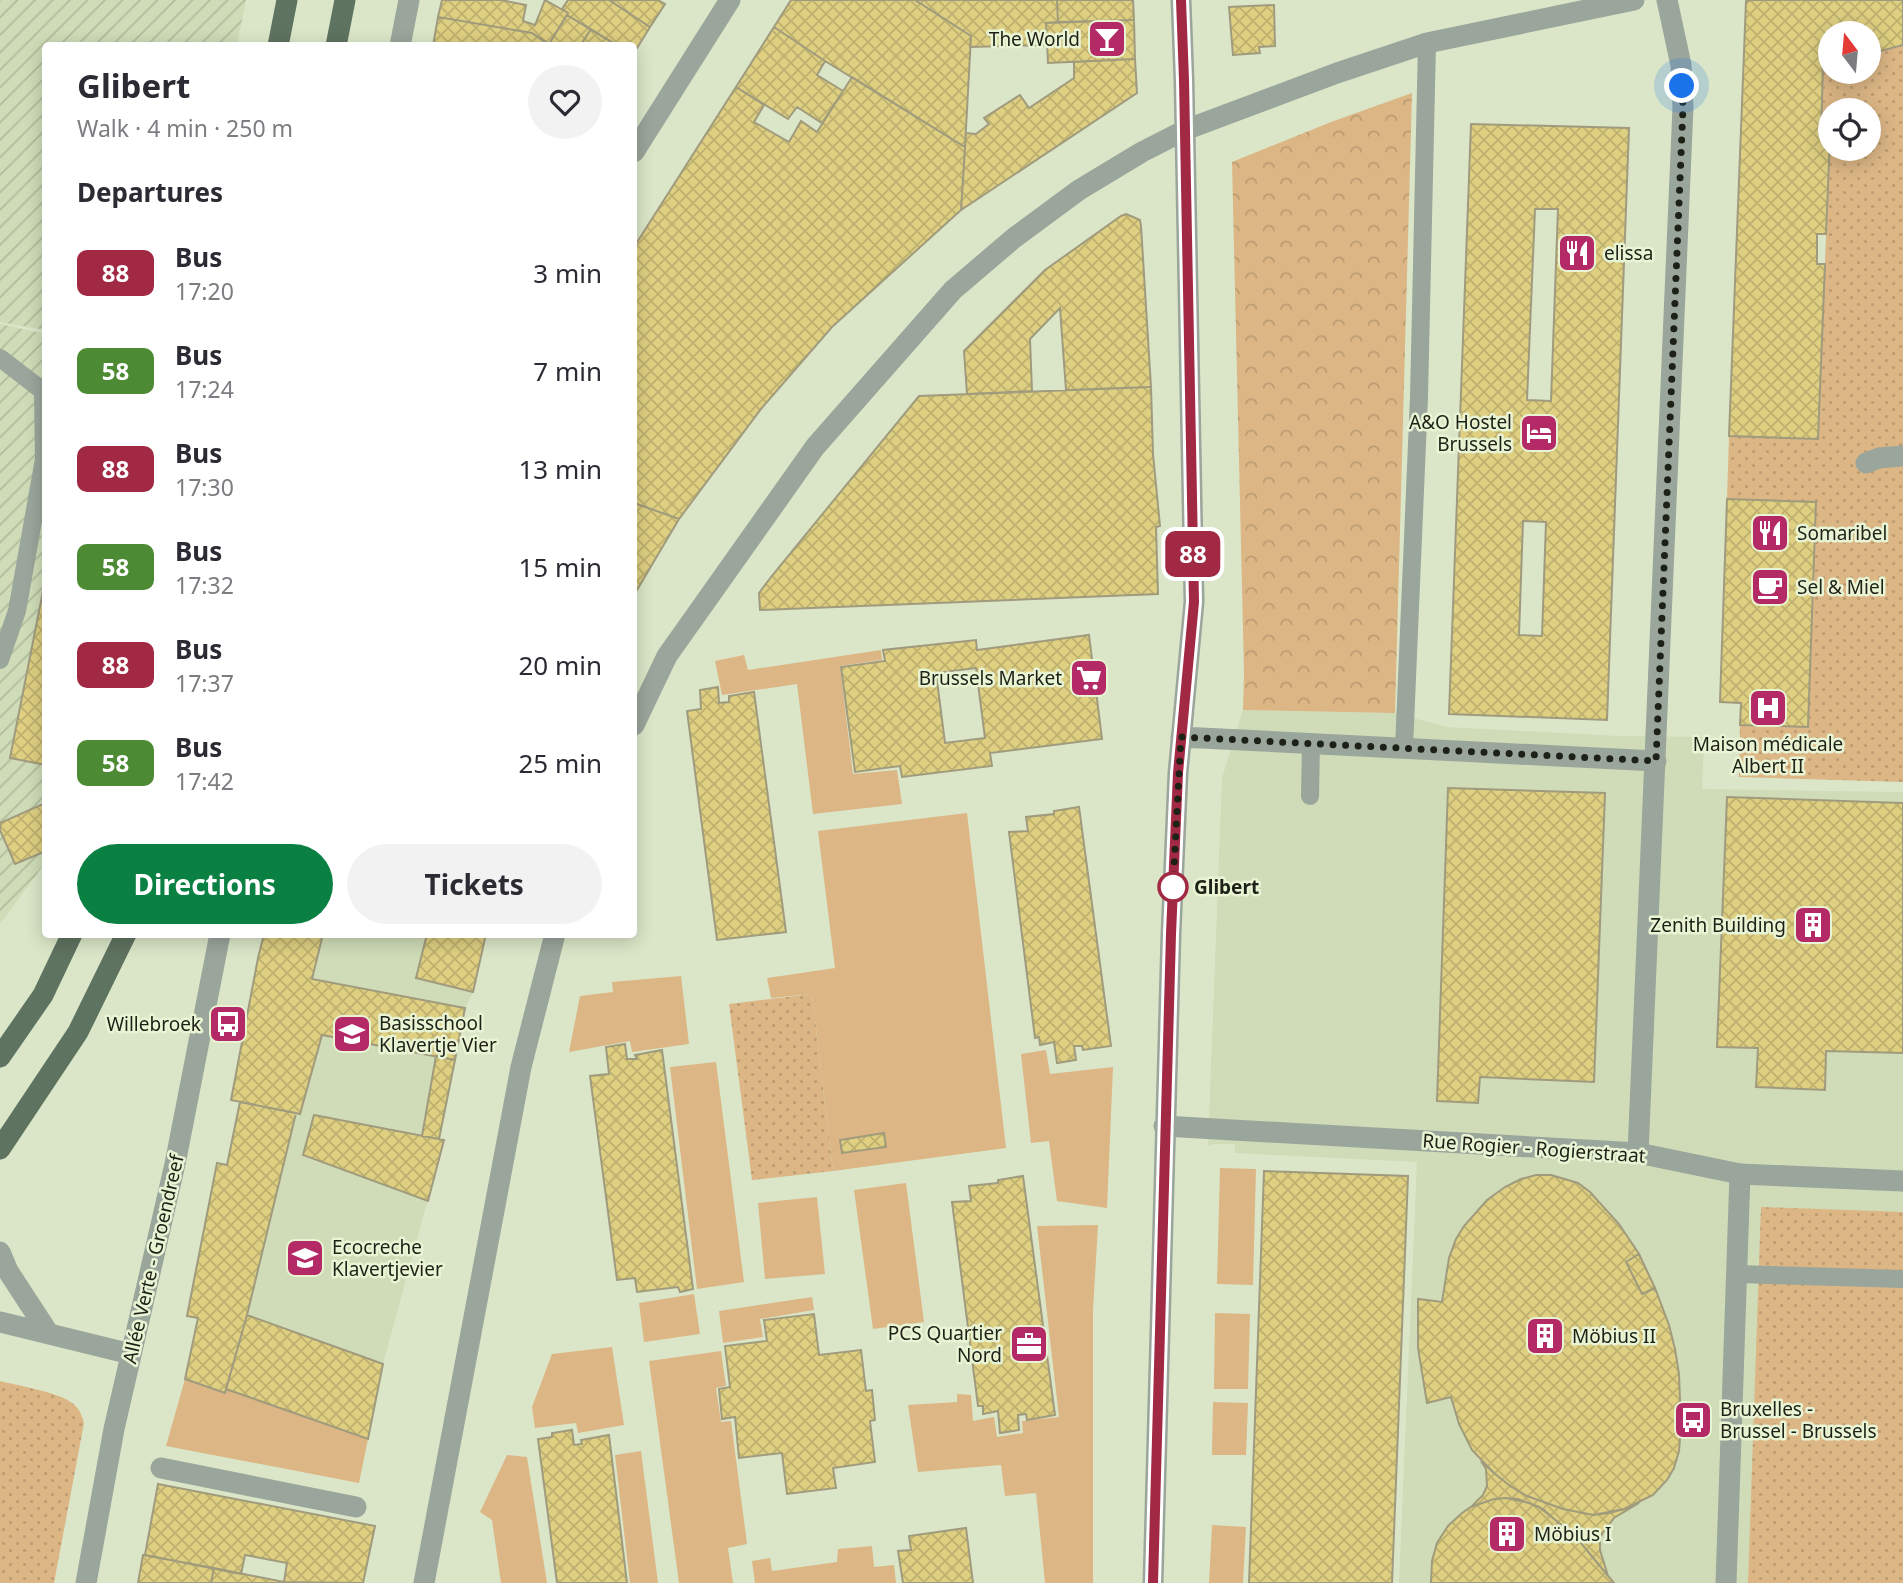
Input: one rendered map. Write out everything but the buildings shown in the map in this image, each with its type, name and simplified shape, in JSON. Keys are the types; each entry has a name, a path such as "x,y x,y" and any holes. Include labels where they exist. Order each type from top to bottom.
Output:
{"main road":[{"path":"279,42 286,0"},
{"path":"337,42 345,0"},
{"path":"0,1057 43,995 70,938"},
{"path":"0,1149 78,1032 124,938"}],"street":[{"path":"401,42 409,0"},
{"path":"637,147 730,0"},
{"path":"1153,1583 1171,934 1181,737 1194,602 1181,0"},
{"path":"637,719 667,656 815,447 953,290 1014,238 1079,190 1185,130 1337,73 1427,43 1634,0"},
{"path":"1638,1153 1683,107 1681,65 1667,0"},
{"path":"1866,463 1879,458 1903,456"},
{"path":"1181,737 1656,761"},
{"name":"Allée Verte - Groendreef","path":"86,1583 114,1429 175,1164 218,938"},
{"path":"424,1583 521,1067 554,938"},
{"name":"Rue Rogier - Rogierstraat","path":"1164,1126 1638,1153 1740,1174 1903,1181"},
{"path":"1726,1583 1740,1174"},
{"path":"4,1261 49,1334"},
{"path":"0,1322 131,1354"},
{"path":"162,1468 355,1507"}],"lane":[{"path":"1404,748 1419,397 1427,43"},
{"path":"0,358 42,390"},
{"path":"0,660 18,611 42,471"},
{"path":"1310,796 1311,744"},
{"path":"1737,1274 1903,1279"}],"shaded area":[{"path":"0,0 246,0 238,42 42,42 42,329 0,322"},
{"path":"0,324 42,333 42,867 0,924"},
{"path":"1243,710 1395,713 1447,727 1619,736 1704,737 1702,789 1903,792 1903,1583 1399,1583 1417,1162 1235,1153 1235,1144 1208,1146 1222,778"},
{"name":"Ecocreche Klavertjevier","path":"263,938 485,938 473,992 465,1008 439,1139 444,1140 383,1364 368,1439 227,1389 225,1393 185,1379 198,1319 187,1316 217,1163 227,1164 239,1102 231,1100"}],"green space":[{"path":"1903,45 1903,782 1739,777 1740,725 1808,727 1727,499 1729,436 1818,439 1829,161 1881,161 1881,98 1822,98 1822,84 1881,84 1881,51"},
{"path":"1412,93 1395,713 1243,710 1232,162"},
{"path":"881,650 882,660 840,666 853,774 897,770 902,804 813,814 797,684 722,695 715,661 744,655 748,670"},
{"path":"967,813 1006,1148 833,1171 812,994 771,998 767,978 835,968 818,831"},
{"path":"681,976 689,1044 632,1052 630,1041 569,1052 580,996 613,992 612,982"},
{"path":"812,994 833,1171 752,1180 729,1004"},
{"path":"1046,1050 1050,1074 1113,1067 1107,1208 1057,1201 1049,1141 1031,1143 1021,1054"},
{"path":"716,1062 744,1282 697,1289 670,1067"},
{"path":"1220,1168 1256,1169 1253,1285 1217,1284"},
{"path":"906,1183 924,1322 873,1329 854,1190"},
{"path":"817,1197 825,1274 765,1279 758,1203"},
{"path":"1761,1207 1903,1212 1903,1583 1748,1583"},
{"path":"1098,1225 1093,1310 1093,1583 1045,1583 1036,1493 1005,1496 1001,1465 918,1472 908,1405 957,1402 957,1394 971,1395 973,1421 994,1417 997,1437 1023,1433 1022,1421 1059,1417 1037,1226"},
{"path":"694,1294 700,1334 644,1342 639,1303"},
{"path":"812,1297 814,1310 760,1319 763,1337 723,1343 719,1311"},
{"path":"1215,1313 1250,1314 1248,1389 1214,1389"},
{"path":"612,1347 624,1425 578,1433 576,1423 535,1428 532,1407 552,1354"},
{"path":"721,1351 726,1386 716,1388 721,1422 731,1421 747,1544 728,1548 733,1583 679,1583 649,1361"},
{"path":"185,1379 225,1392 226,1389 368,1439 359,1483 166,1446"},
{"path":"0,1381 66,1399 78,1409 84,1423 54,1583 0,1583"},
{"path":"1213,1402 1248,1403 1246,1455 1212,1455"},
{"path":"641,1451 658,1583 630,1583 615,1455"},
{"path":"507,1455 527,1457 547,1583 501,1583 492,1520 480,1512"},
{"path":"1212,1525 1246,1527 1243,1583 1209,1583"},
{"path":"872,1546 874,1567 894,1565 896,1583 755,1583 752,1561 770,1558 772,1571 837,1562 838,1549"}],"bus line":[{"name":"88","path":"1153,1583 1171,934 1178,773 1194,602 1181,0"}],"place":[{"name":"The World","path":"1107,39"},
{"name":"elissa","path":"1577,253"},
{"name":"A&O Hostel Brussels","path":"1539,433"},
{"name":"Somaribel","path":"1770,533"},
{"name":"Sel & Miel","path":"1770,587"},
{"name":"Brussels Market","path":"1089,678"},
{"name":"Maison médicale Albert II","path":"1768,708"},
{"name":"Glibert","path":"1173,887"},
{"name":"Zenith Building","path":"1813,925"},
{"name":"Willebroek","path":"228,1024"},
{"name":"Basisschool Klavertje Vier","path":"352,1034"},
{"name":"Ecocreche Klavertjevier","path":"305,1258"},
{"name":"Möbius II","path":"1545,1336"},
{"name":"PCS Quartier Nord","path":"1029,1344"},
{"name":"Bruxelles - Brussel - Brussels","path":"1693,1420"},
{"name":"Möbius I","path":"1507,1534"}],"route":[{"path":"1173,887 1181,737 1656,761 1682,86"}]}
